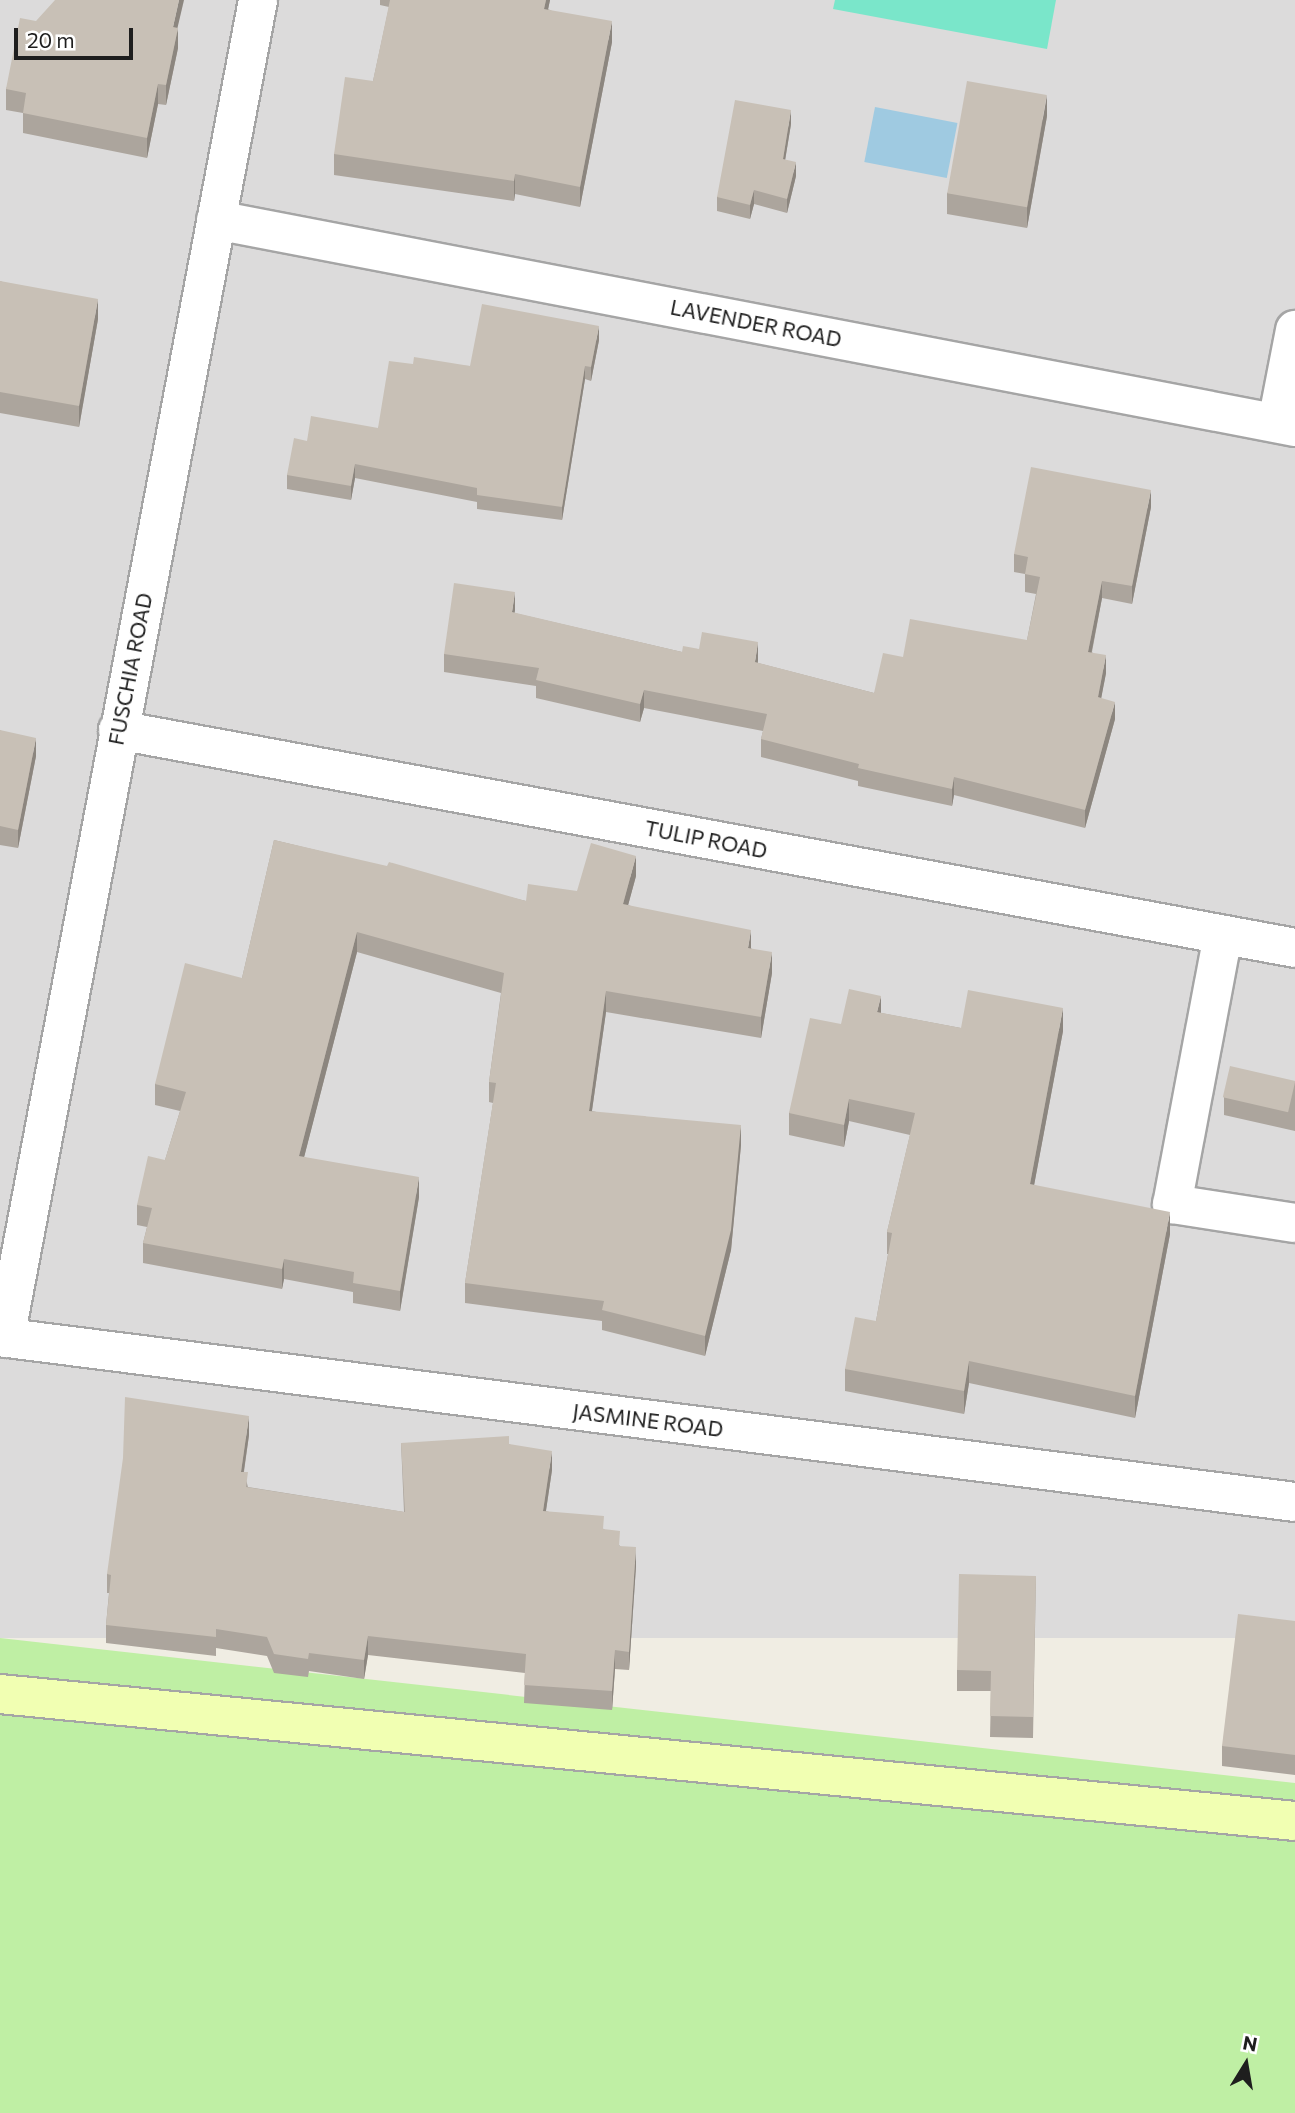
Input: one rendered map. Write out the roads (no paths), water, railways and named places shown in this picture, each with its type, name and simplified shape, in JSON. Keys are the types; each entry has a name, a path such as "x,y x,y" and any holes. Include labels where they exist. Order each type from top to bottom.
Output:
{"street":[{"name":"FUSCHIA ROAD","path":"2,1338 258,0"},
{"name":"LAVENDER ROAD","path":"216,220 1286,425"},
{"path":"1286,425 1295,330"},
{"name":"TULIP ROAD","path":"118,730 1295,948"},
{"path":"1223,935 1172,1204 1295,1223"},
{"name":"JASMINE ROAD","path":"2,1338 1295,1502"},
{"path":"0,1694 1295,1821"}],"water":[{"path":"875,107 957,123 947,178 864,162"}]}
